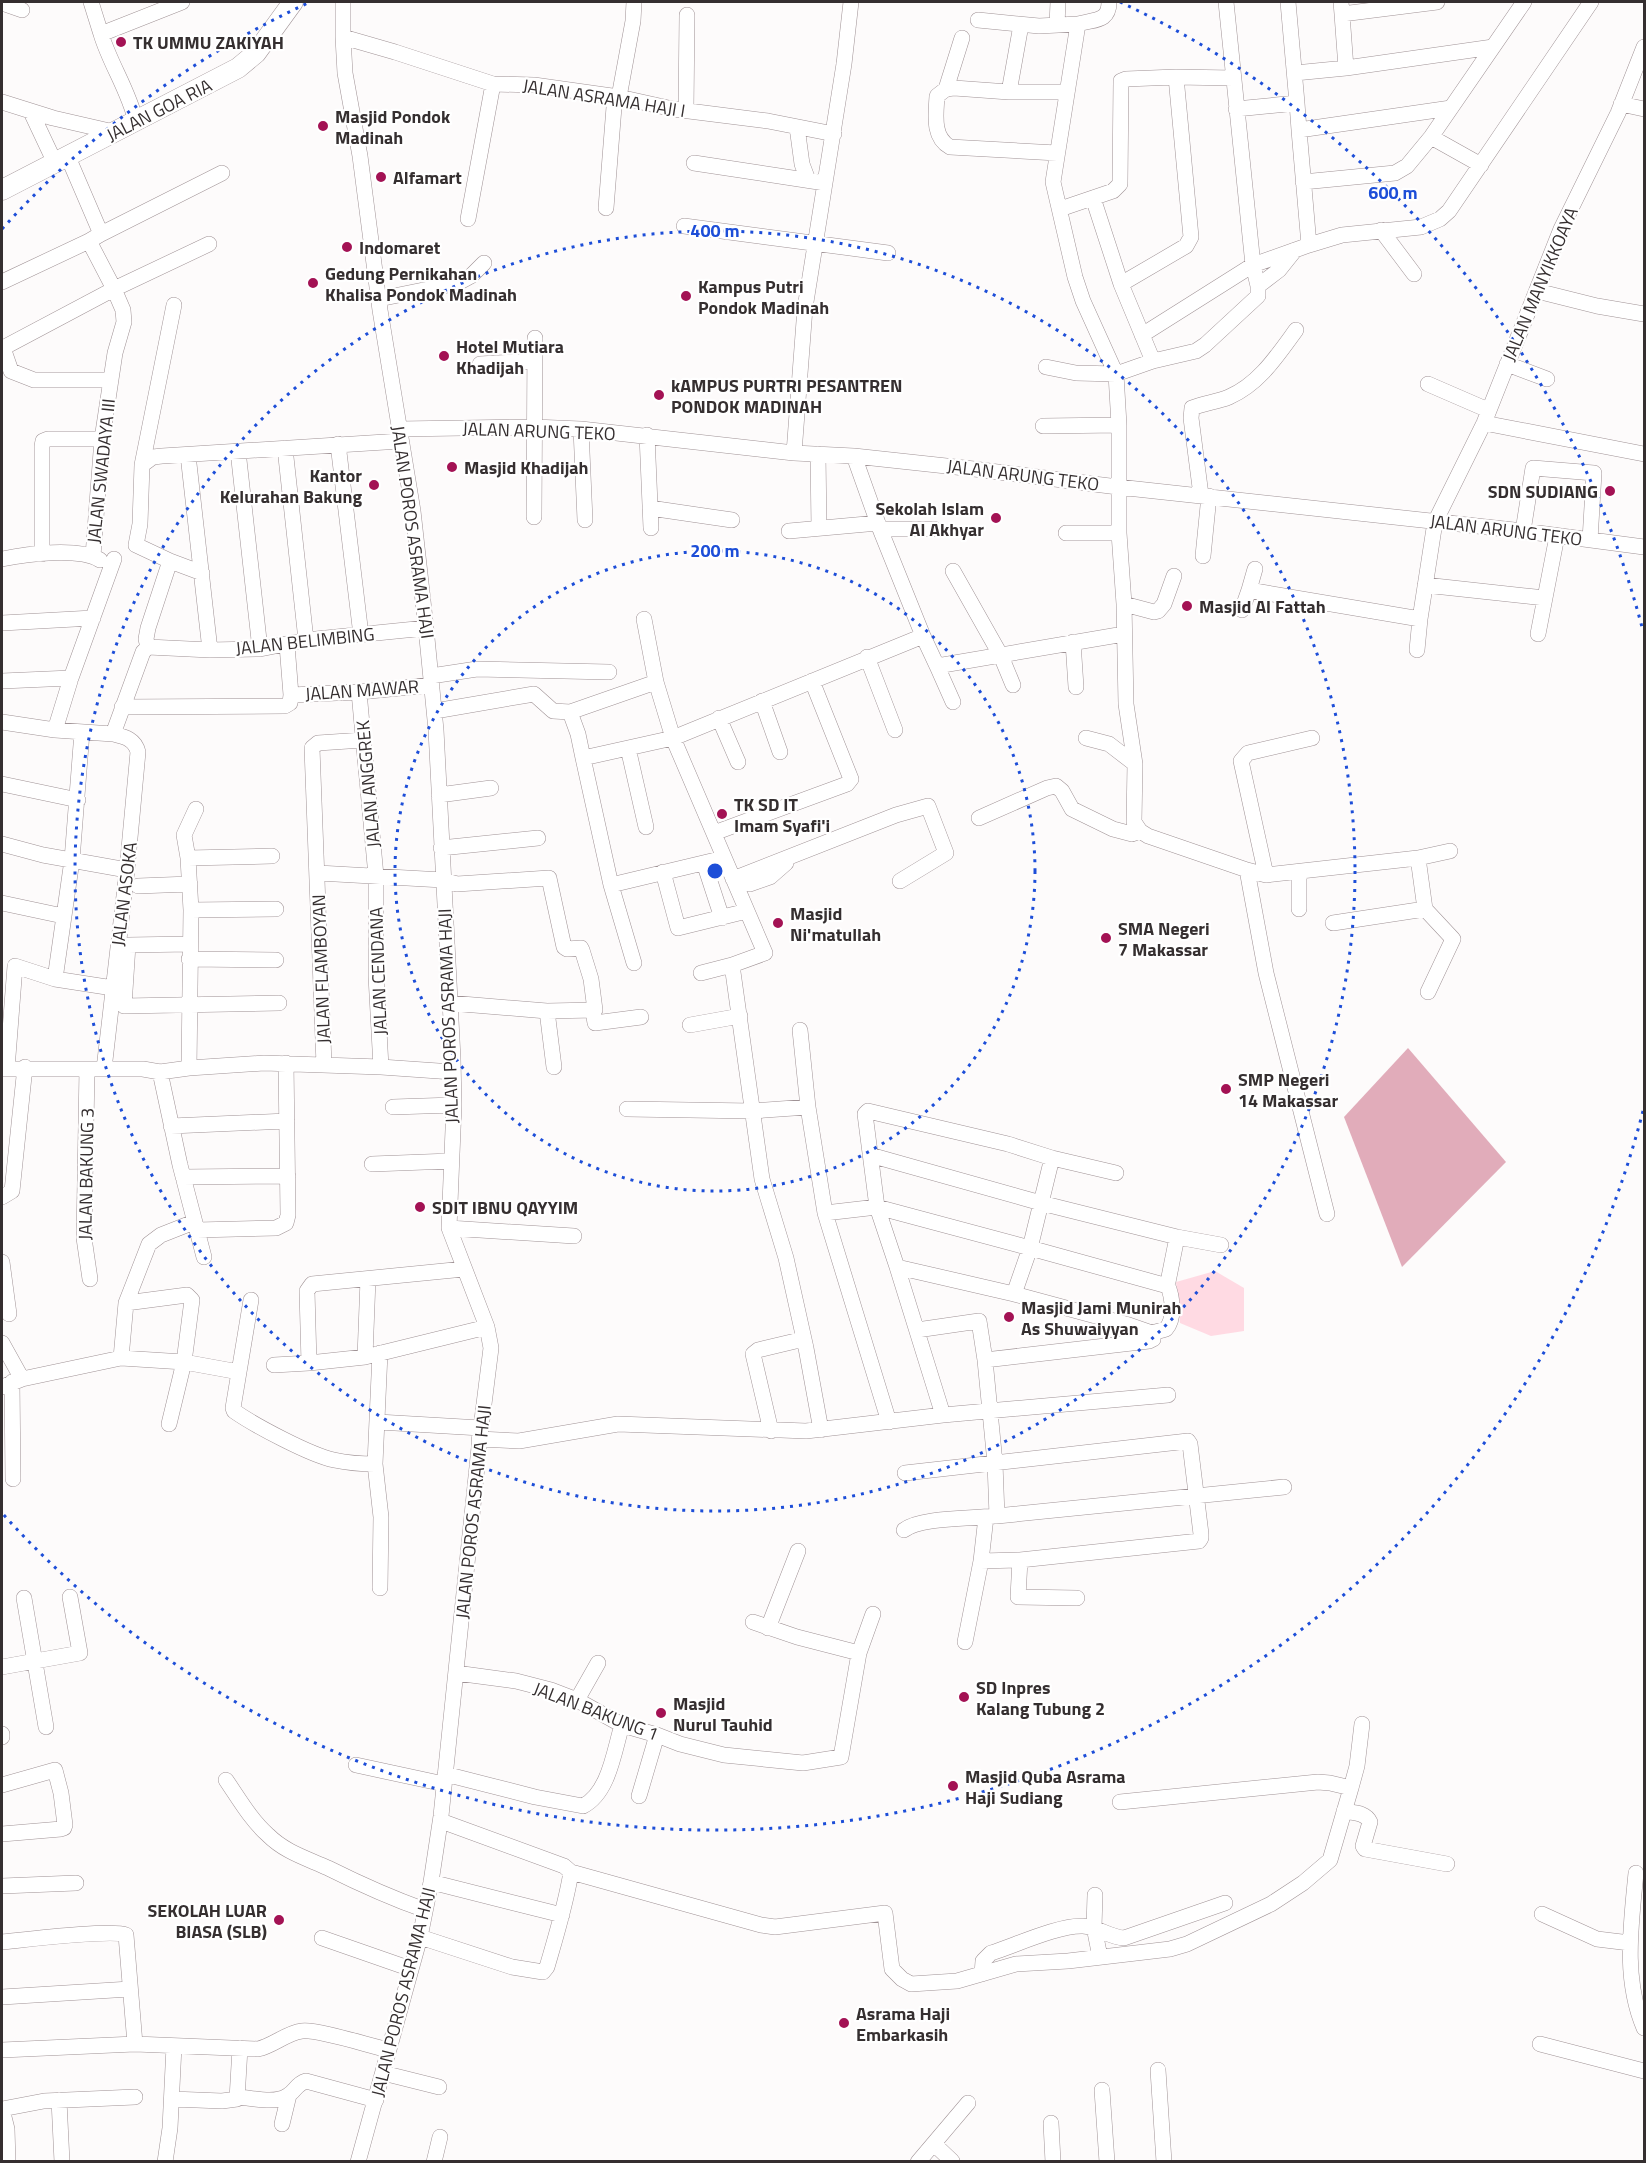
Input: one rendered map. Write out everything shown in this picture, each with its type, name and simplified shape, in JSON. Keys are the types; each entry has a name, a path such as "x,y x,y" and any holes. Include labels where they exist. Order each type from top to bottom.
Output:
{"main road":[{"name":"JALAN GOA RIA","path":"2,190 215,81 247,62 293,2"}],"street":[{"path":"91,2 108,57 132,106 136,122"},
{"path":"101,34 182,2"},
{"name":"JALAN POROS ASRAMA HAJI","path":"343,2 345,74 360,156 379,299 413,511 435,711 454,1105 449,1228 487,1328 491,1348 480,1434 441,1821 420,1937 358,2162"},
{"path":"606,208 614,107 619,97 633,21 634,2"},
{"path":"794,453 805,308 834,134 851,2"},
{"path":"1057,25 1058,2"},
{"path":"978,20 1021,25 1078,24 1106,16 1109,2"},
{"path":"1046,367 1076,373 1116,374 1153,361 1196,351 1206,345 1257,298 1258,286 1253,265 1226,2"},
{"path":"1258,286 1279,270 1302,247 1303,182 1288,2"},
{"path":"1346,68 1341,8 1437,2"},
{"path":"1303,182 1400,172 1431,136 1524,2"},
{"path":"1142,335 1253,265 1342,235 1421,227 1440,219 1449,211 1591,2"},
{"path":"2,3 22,10"},
{"path":"686,110 687,15"},
{"path":"1078,24 1053,182 1083,301 1116,374 1119,425 1119,533 1124,604 1126,704 1135,764 1134,822 1140,831 1148,836 1247,870 1266,874 1419,858 1449,851"},
{"path":"1010,92 1021,25"},
{"name":"JALAN ASRAMA HAJI I","path":"343,37 493,84 534,86 619,97 834,134"},
{"path":"963,38 946,89 938,96 936,113 939,137 944,144 950,147 982,150 1057,153"},
{"path":"1295,73 1493,47"},
{"name":"JALAN MANYIKKOAYA","path":"1418,650 1420,619 1436,522 1486,417 1561,229 1643,53"},
{"path":"1066,207 1113,191 1120,184 1121,81 1176,76 1233,78"},
{"path":"1121,284 1186,246 1191,237 1176,76"},
{"path":"468,219 493,84"},
{"path":"946,89 1067,92"},
{"path":"1236,109 1297,103"},
{"path":"1621,104 1644,109"},
{"path":"4,106 114,132"},
{"path":"1299,130 1451,108"},
{"path":"31,112 61,160 123,310 124,322 115,353 111,380"},
{"path":"797,127 802,164 808,180"},
{"path":"1431,136 1481,165"},
{"path":"694,163 825,183"},
{"path":"2,282 222,173"},
{"path":"1093,198 1121,284 1153,361"},
{"path":"684,226 888,253"},
{"path":"1381,230 1414,274"},
{"path":"6,372 2,346 209,244"},
{"path":"379,299 458,284 471,276 484,263"},
{"path":"1537,291 1597,306 1644,314"},
{"path":"174,305 142,465 140,524 136,545 202,573"},
{"path":"1203,556 1205,496 1191,418 1192,408 1229,397 1244,388 1271,364 1296,330"},
{"path":"534,517 533,361 535,338"},
{"path":"480,364 533,361"},
{"path":"1507,364 1547,379"},
{"name":"JALAN SWADAYA III","path":"6,372 34,380 111,380 102,439 93,556"},
{"path":"1428,384 1486,417 1644,454"},
{"path":"1043,426 1119,425"},
{"name":"JALAN ARUNG TEKO","path":"142,465 153,457 285,448 320,441 338,444 400,435 534,427 581,429 794,453 854,456 974,469 1523,531 1644,547"},
{"path":"581,429 585,520"},
{"path":"647,435 651,528"},
{"path":"42,554 42,446 44,441 48,439 102,439"},
{"path":"338,444 361,635"},
{"path":"285,448 306,640"},
{"path":"238,451 260,649"},
{"path":"818,454 819,528"},
{"path":"188,455 210,650"},
{"path":"854,456 923,636 953,702"},
{"path":"1523,531 1533,468 1594,473 1590,540"},
{"path":"650,508 732,520"},
{"path":"789,531 879,526 934,529"},
{"path":"1066,533 1119,533"},
{"path":"1538,634 1557,536"},
{"path":"2,559 42,554 93,556 102,562 114,559 71,678 55,730"},
{"path":"2,722 55,730 113,734 143,652 148,647 146,639 148,628 170,561"},
{"path":"1242,610 1255,569"},
{"path":"953,570 1001,656 1013,685"},
{"path":"1124,604 1158,611 1164,604 1174,576"},
{"path":"1425,585 1545,597"},
{"path":"1250,590 1420,619"},
{"path":"2,623 93,618"},
{"path":"644,620 656,682 674,738 724,858 738,877 747,911 765,953 701,973"},
{"name":"JALAN BELIMBING","path":"148,647 210,650 260,649 306,640 426,628"},
{"path":"937,666 1124,634"},
{"path":"584,758 674,738 923,636"},
{"path":"1073,642 1076,687"},
{"path":"122,706 278,707 290,703 287,645"},
{"path":"867,657 895,730"},
{"name":"JALAN MAWAR","path":"291,695 359,692 432,681 477,669 609,672"},
{"path":"2,681 71,678"},
{"path":"714,833 847,784 850,779 812,681"},
{"path":"435,711 534,694 553,711 570,712 656,682"},
{"name":"JALAN ANGGREK","path":"359,692 376,876"},
{"path":"762,701 780,752"},
{"path":"570,712 584,758 611,885 634,963"},
{"path":"719,718 738,762"},
{"path":"55,979 72,860 82,732"},
{"name":"JALAN ASOKA","path":"104,1069 128,870 138,753 133,742 128,738 113,734"},
{"path":"1086,738 1109,744 1135,764"},
{"path":"1266,874 1241,760 1248,753 1312,738"},
{"name":"JALAN FLAMBOYAN","path":"324,1065 312,748 318,743 363,740"},
{"path":"628,748 646,827"},
{"path":"2,784 78,800"},
{"path":"979,818 1056,786 1062,791 1072,809 1113,829 1132,834 1140,831"},
{"path":"439,795 491,788"},
{"path":"738,877 896,815 928,806 946,853 900,881"},
{"path":"189,1068 191,910 188,858 184,835 196,809"},
{"path":"441,848 538,838"},
{"path":"2,844 128,870"},
{"path":"188,858 272,856"},
{"path":"611,885 724,858"},
{"path":"1419,858 1425,909 1453,939 1428,992"},
{"path":"704,863 722,918"},
{"path":"1247,870 1266,973 1327,1214"},
{"path":"663,872 678,928 747,911"},
{"path":"1299,872 1299,909"},
{"path":"318,873 442,880 457,884 549,878 564,947 567,949 580,948 591,979 595,1023 641,1017"},
{"name":"JALAN CENDANA","path":"376,876 376,976 381,1067"},
{"path":"138,886 190,885"},
{"path":"2,903 63,916"},
{"path":"191,910 276,909"},
{"path":"1334,923 1425,909"},
{"path":"276,960 128,945 124,1006 279,1003"},
{"path":"732,965 764,1189 786,1258 821,1430"},
{"path":"113,988 8,972 4,1069 24,1067 143,1069 160,1072 264,1063 453,1072"},
{"path":"450,1003 547,1011 594,1011"},
{"path":"547,1011 554,1066"},
{"path":"690,1025 740,1016"},
{"path":"800,1030 808,1107 825,1213 889,1422"},
{"path":"121,1358 126,1303 149,1244 161,1235 195,1226 276,1228 283,1226 288,1219 286,1064"},
{"path":"2,1197 10,1194 13,1187 24,1067"},
{"name":"JALAN BAKUNG 3","path":"87,1069 84,1238 90,1279"},
{"path":"160,1072 183,1177 204,1257"},
{"path":"393,1107 454,1105"},
{"path":"627,1109 752,1111 808,1107"},
{"path":"943,1415 918,1330 877,1207 867,1111 962,1132 1052,1158 1116,1173"},
{"path":"171,1126 287,1121"},
{"path":"870,1155 1041,1203 1177,1237 1221,1245"},
{"path":"1014,1294 1030,1248 1052,1158"},
{"path":"372,1164 451,1161"},
{"path":"183,1177 288,1176"},
{"path":"825,1213 877,1207 1167,1284"},
{"path":"449,1228 574,1236"},
{"path":"897,1267 1014,1294 1152,1333 1166,1329 1170,1324 1171,1295 1167,1284 1177,1237"},
{"path":"2,1262 9,1314"},
{"path":"309,1363 307,1291 315,1283 464,1269"},
{"path":"365,1357 368,1279"},
{"path":"126,1303 189,1296 192,1302 184,1362 169,1424"},
{"path":"251,1300 233,1408 237,1413 282,1438 326,1458 375,1464"},
{"path":"918,1330 979,1321 985,1360 995,1463 991,1516 965,1642"},
{"path":"274,1365 365,1357 487,1328"},
{"path":"985,1360 1149,1341 1153,1339 1152,1333"},
{"path":"771,1431 753,1354 758,1350 804,1339"},
{"path":"2,1343 12,1383 13,1479"},
{"path":"380,1353 375,1464 381,1517 380,1588"},
{"path":"12,1383 121,1358 184,1362 239,1372"},
{"path":"378,1422 519,1441 618,1424 771,1431 821,1430 943,1415 1168,1395"},
{"path":"905,1473 1188,1441 1198,1496 1201,1538 1198,1541 1020,1560 981,1561"},
{"path":"903,1530 912,1525 954,1519 1284,1488"},
{"path":"768,1628 798,1551"},
{"path":"1020,1560 1018,1597 1077,1598"},
{"path":"2,1667 80,1653 70,1597"},
{"path":"24,1598 46,1727"},
{"path":"753,1622 859,1653 873,1614"},
{"name":"JALAN BAKUNG 1","path":"456,1673 551,1690 577,1700 622,1725 680,1744 724,1755 803,1763 841,1757 859,1653"},
{"path":"577,1700 598,1663"},
{"path":"441,1821 564,1866 570,1872 760,1925 775,1926 885,1913 892,1969 902,1979 911,1984 957,1981 1016,1964 1100,1958 1170,1949 1187,1944 1281,1899 1329,1860 1357,1766 1362,1724"},
{"path":"356,1765 445,1779 583,1806 592,1801 602,1789 622,1725"},
{"path":"639,1796 657,1735"},
{"path":"2,1785 55,1770 65,1825 61,1829 2,1834"},
{"path":"226,1780 258,1825 268,1836 290,1852 325,1866 388,1897 425,1910"},
{"path":"1120,1802 1318,1782 1351,1788"},
{"path":"1344,1811 1368,1817 1370,1822 1363,1845 1365,1849 1447,1864"},
{"path":"420,1937 512,1967 543,1972 547,1968 562,1915 570,1872"},
{"path":"1636,1873 1630,1943 1634,2000 1644,2028"},
{"path":"431,1882 562,1915"},
{"path":"2,1886 76,1883"},
{"path":"1095,1895 1094,1928 1100,1958"},
{"path":"982,1974 983,1961 992,1953 1059,1930 1080,1926 1124,1938 1226,1903"},
{"path":"1542,1914 1597,1939 1630,1943"},
{"path":"2,1941 98,1934 126,1935 135,2044"},
{"path":"322,1938 411,1969"},
{"path":"2,1997 130,1989"},
{"path":"2,2050 135,2044 265,2047 295,2033 310,2031 389,2050"},
{"path":"1540,2044 1644,2070"},
{"path":"165,2162 172,2099 174,2046"},
{"path":"238,2097 240,2048"},
{"path":"1158,2070 1164,2162"},
{"path":"383,2073 439,2087"},
{"path":"282,2124 289,2095 297,2084 306,2081 376,2100"},
{"path":"1102,2090 1107,2162"},
{"path":"172,2099 222,2101 235,2100 238,2097 278,2100 289,2095"},
{"path":"8,2162 7,2128 2,2109 35,2102 135,2097"},
{"path":"59,2100 62,2162"},
{"path":"918,2162 969,2103"},
{"path":"1051,2123 1053,2162"},
{"path":"434,2162 440,2137"},
{"path":"934,2144 952,2161"}],"shaded area":[{"path":"1408,1048 1506,1162 1402,1267 1344,1117"},
{"path":"1215,1271 1244,1288 1244,1331 1211,1336 1180,1323 1176,1282"}],"place":[{"name":"TK UMMU ZAKIYAH","path":"121,42"},
{"name":"Masjid Pondok Madinah","path":"323,126"},
{"name":"Alfamart","path":"381,177"},
{"name":"Indomaret","path":"347,247"},
{"name":"Gedung Pernikahan Khalisa Pondok Madinah","path":"313,283"},
{"name":"Kampus Putri Pondok Madinah","path":"686,296"},
{"name":"Hotel Mutiara Khadijah","path":"444,356"},
{"name":"kAMPUS PURTRI PESANTREN PONDOK MADINAH","path":"659,395"},
{"name":"Masjid Khadijah","path":"452,467"},
{"name":"Kantor Kelurahan Bakung","path":"374,485"},
{"name":"SDN SUDIANG","path":"1610,491"},
{"name":"Sekolah Islam Al Akhyar","path":"996,518"},
{"name":"Masjid Al Fattah","path":"1187,606"},
{"name":"TK SD IT Imam Syafi'i","path":"722,814"},
{"name":"Masjid Ni'matullah","path":"778,923"},
{"name":"SMA Negeri 7 Makassar","path":"1106,938"},
{"name":"SMP Negeri 14 Makassar","path":"1226,1089"},
{"name":"SDIT IBNU QAYYIM","path":"420,1207"},
{"name":"Masjid Jami Munirah As Shuwaiyyan","path":"1009,1317"},
{"name":"SD Inpres Kalang Tubung 2","path":"964,1697"},
{"name":"Masjid Nurul Tauhid","path":"661,1713"},
{"name":"Masjid Quba Asrama Haji Sudiang","path":"953,1786"},
{"name":"SEKOLAH LUAR BIASA (SLB)","path":"279,1920"},
{"name":"Asrama Haji Embarkasih","path":"844,2023"}]}
